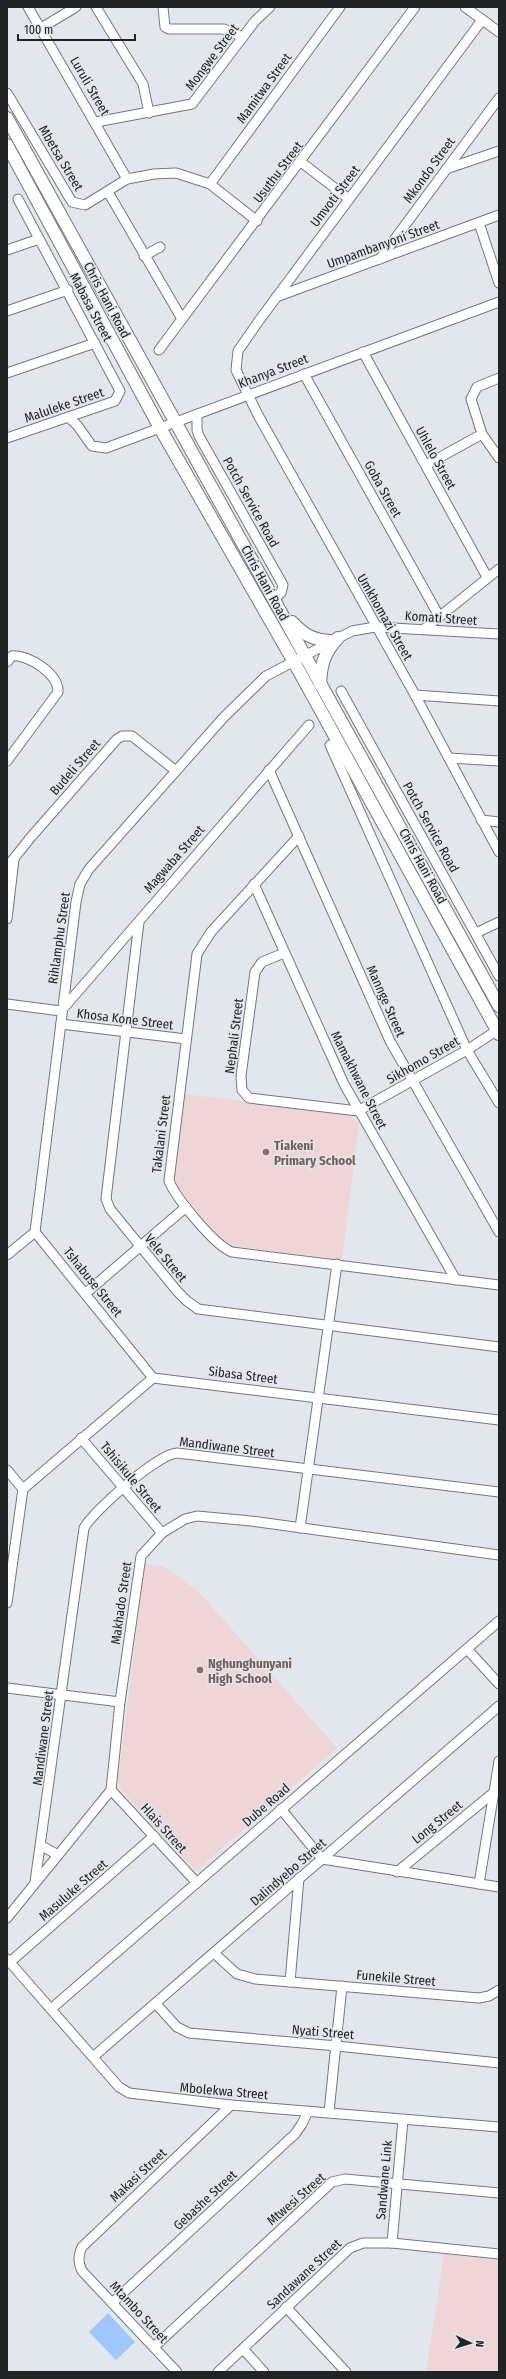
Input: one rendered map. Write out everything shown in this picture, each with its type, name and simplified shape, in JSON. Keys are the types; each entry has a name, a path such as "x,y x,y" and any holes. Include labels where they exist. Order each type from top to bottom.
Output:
{"main road":[{"name":"Chris Hani Road","path":"7,118 499,1006"},
{"name":"Chris Hani Road","path":"7,145 160,428 294,662 498,1031"},
{"path":"276,603 302,634 315,639 334,640"},
{"path":"320,684 322,661 334,640"}],"street":[{"name":"Luruli Street","path":"28,7 96,122 127,179"},
{"path":"41,28 76,7"},
{"path":"96,7 143,84 149,113"},
{"path":"163,7 163,22 169,29 224,29 243,37"},
{"name":"Mongwe Street","path":"96,122 192,104 260,14 270,7"},
{"name":"Mamitwa Street","path":"210,184 340,7"},
{"name":"Usuthu Street","path":"159,350 301,162 414,7"},
{"path":"465,7 499,32"},
{"name":"Umvoti Street","path":"248,395 236,370 236,355 276,297 482,20"},
{"name":"Mbetsa Street","path":"7,93 72,202 85,205 127,179 154,174 176,173 210,184 257,221"},
{"name":"Mkondo Street","path":"380,258 499,98"},
{"path":"446,169 499,151"},
{"path":"301,162 349,199"},
{"path":"108,192 182,319"},
{"name":"Mabasa Street","path":"18,199 68,290 119,388"},
{"name":"Umpambanyoni Street","path":"276,297 499,215"},
{"path":"479,223 499,283"},
{"path":"7,250 39,238"},
{"path":"144,256 160,246"},
{"path":"7,311 68,290"},
{"name":"Khanya Street","path":"68,417 77,425 89,443 101,448 160,428 499,302"},
{"path":"7,373 95,343"},
{"name":"Uhlelo Street","path":"363,352 487,577"},
{"name":"Goba Street","path":"304,374 439,616"},
{"path":"498,457 482,434 472,406 471,394 477,387 499,378"},
{"name":"Maluleke Street","path":"7,438 115,401 120,394 119,388"},
{"name":"Umkhomazi Street","path":"248,395 375,627 415,695 499,852"},
{"name":"Potch Service Road","path":"197,414 196,430 199,436 283,585 276,603"},
{"path":"426,466 482,434"},
{"path":"424,629 487,577 499,569"},
{"name":"Komati Street","path":"294,662 352,631 375,627 499,634"},
{"path":"7,762 58,692 52,677 31,661 23,657 9,659"},
{"name":"Rihlamphu Street","path":"35,1232 61,1024 61,1011 76,902 83,878 176,771 257,683 294,662"},
{"name":"Potch Service Road","path":"341,690 499,976"},
{"path":"415,695 499,701"},
{"name":"Magwaba Street","path":"61,1011 309,725"},
{"name":"Budeli Street","path":"7,867 107,750 122,736 132,736 176,771"},
{"path":"330,745 467,1050 499,1103"},
{"path":"449,758 499,761"},
{"name":"Mannge Street","path":"269,770 390,1041 412,1082 499,1232"},
{"path":"481,820 499,822"},
{"name":"Takalani Street","path":"299,836 211,932 199,950 186,1039 169,1181 186,1207 226,1250 238,1253 499,1285"},
{"path":"7,919 14,857"},
{"name":"Mamakhwane Street","path":"254,884 323,1041 358,1111 456,1280"},
{"name":"Vele Street","path":"139,922 106,1199 110,1209 177,1291 198,1309 499,1347"},
{"path":"476,933 499,922"},
{"name":"Nephali Street","path":"284,953 262,962 255,972 242,1076 244,1094 254,1099 358,1111"},
{"name":"Khosa Kone Street","path":"7,1004 61,1011"},
{"name":"Khosa Kone Street","path":"61,1024 186,1039"},
{"name":"Sikhomo Street","path":"358,1111 412,1082 498,1031"},
{"path":"86,1293 186,1207"},
{"path":"7,1256 35,1232"},
{"name":"Tshabuse Street","path":"35,1232 86,1293 153,1378"},
{"path":"300,1528 337,1264"},
{"path":"7,1603 23,1489 153,1378"},
{"name":"Sibasa Street","path":"153,1378 499,1420"},
{"name":"Tshisikule Street","path":"81,1438 162,1533"},
{"name":"Mandiwane Street","path":"35,1882 42,1846 84,1528 95,1513 124,1488 160,1458 172,1454 499,1492"},
{"path":"7,1470 23,1489"},
{"name":"Makhado Street","path":"111,1790 120,1702 141,1556 162,1533 193,1516 251,1521 499,1555"},
{"name":"Dube Road","path":"51,2009 499,1621"},
{"path":"467,1649 499,1684"},
{"path":"7,1688 61,1696 120,1702"},
{"name":"Dalindyebo Street","path":"93,2057 215,1954 300,1878 499,1706"},
{"path":"479,1884 499,1761"},
{"path":"7,1918 111,1790"},
{"name":"Hlais Street","path":"111,1790 197,1883"},
{"name":"Long Street","path":"397,1872 493,1793"},
{"path":"281,1810 322,1859 499,1887"},
{"name":"Masuluke Street","path":"9,1961 154,1836"},
{"path":"42,1846 58,1855"},
{"path":"290,1982 300,1878"},
{"name":"Funekile Street","path":"215,1954 237,1974 255,1979 479,1998 489,1996 499,1990"},
{"name":"Mbolekwa Street","path":"9,1961 119,2087 129,2093 231,2105 499,2127"},
{"path":"329,2112 342,1986"},
{"name":"Nyati Street","path":"156,2004 177,2027 189,2033 336,2046 499,2063"},
{"name":"Makasi Street","path":"82,2270 79,2258 82,2247 231,2105"},
{"name":"Gebashe Street","path":"112,2303 295,2134 308,2111"},
{"name":"Sandwane Link","path":"392,2243 403,2120"},
{"name":"Mtwesi Street","path":"154,2347 332,2182 345,2179 499,2193"},
{"name":"Sandawane Street","path":"218,2372 350,2248 363,2243 392,2243 499,2254"},
{"name":"Mtambo Street","path":"82,2270 177,2372"},
{"path":"286,2307 346,2372"},
{"path":"243,2349 264,2372"}],"shaded area":[{"name":"Tiakeni Primary School","path":"183,1094 348,1113 359,1123 342,1260 225,1245 172,1181"},
{"name":"Nghunghunyani High School","path":"145,1564 164,1567 199,1592 337,1748 196,1871 121,1790 118,1781"},
{"path":"444,2254 499,2260 499,2372 426,2372"},
{"path":"108,2313 135,2342 116,2360 89,2332"}],"place":[{"name":"Tiakeni Primary School","path":"266,1152"},
{"name":"Nghunghunyani High School","path":"200,1670"}]}
